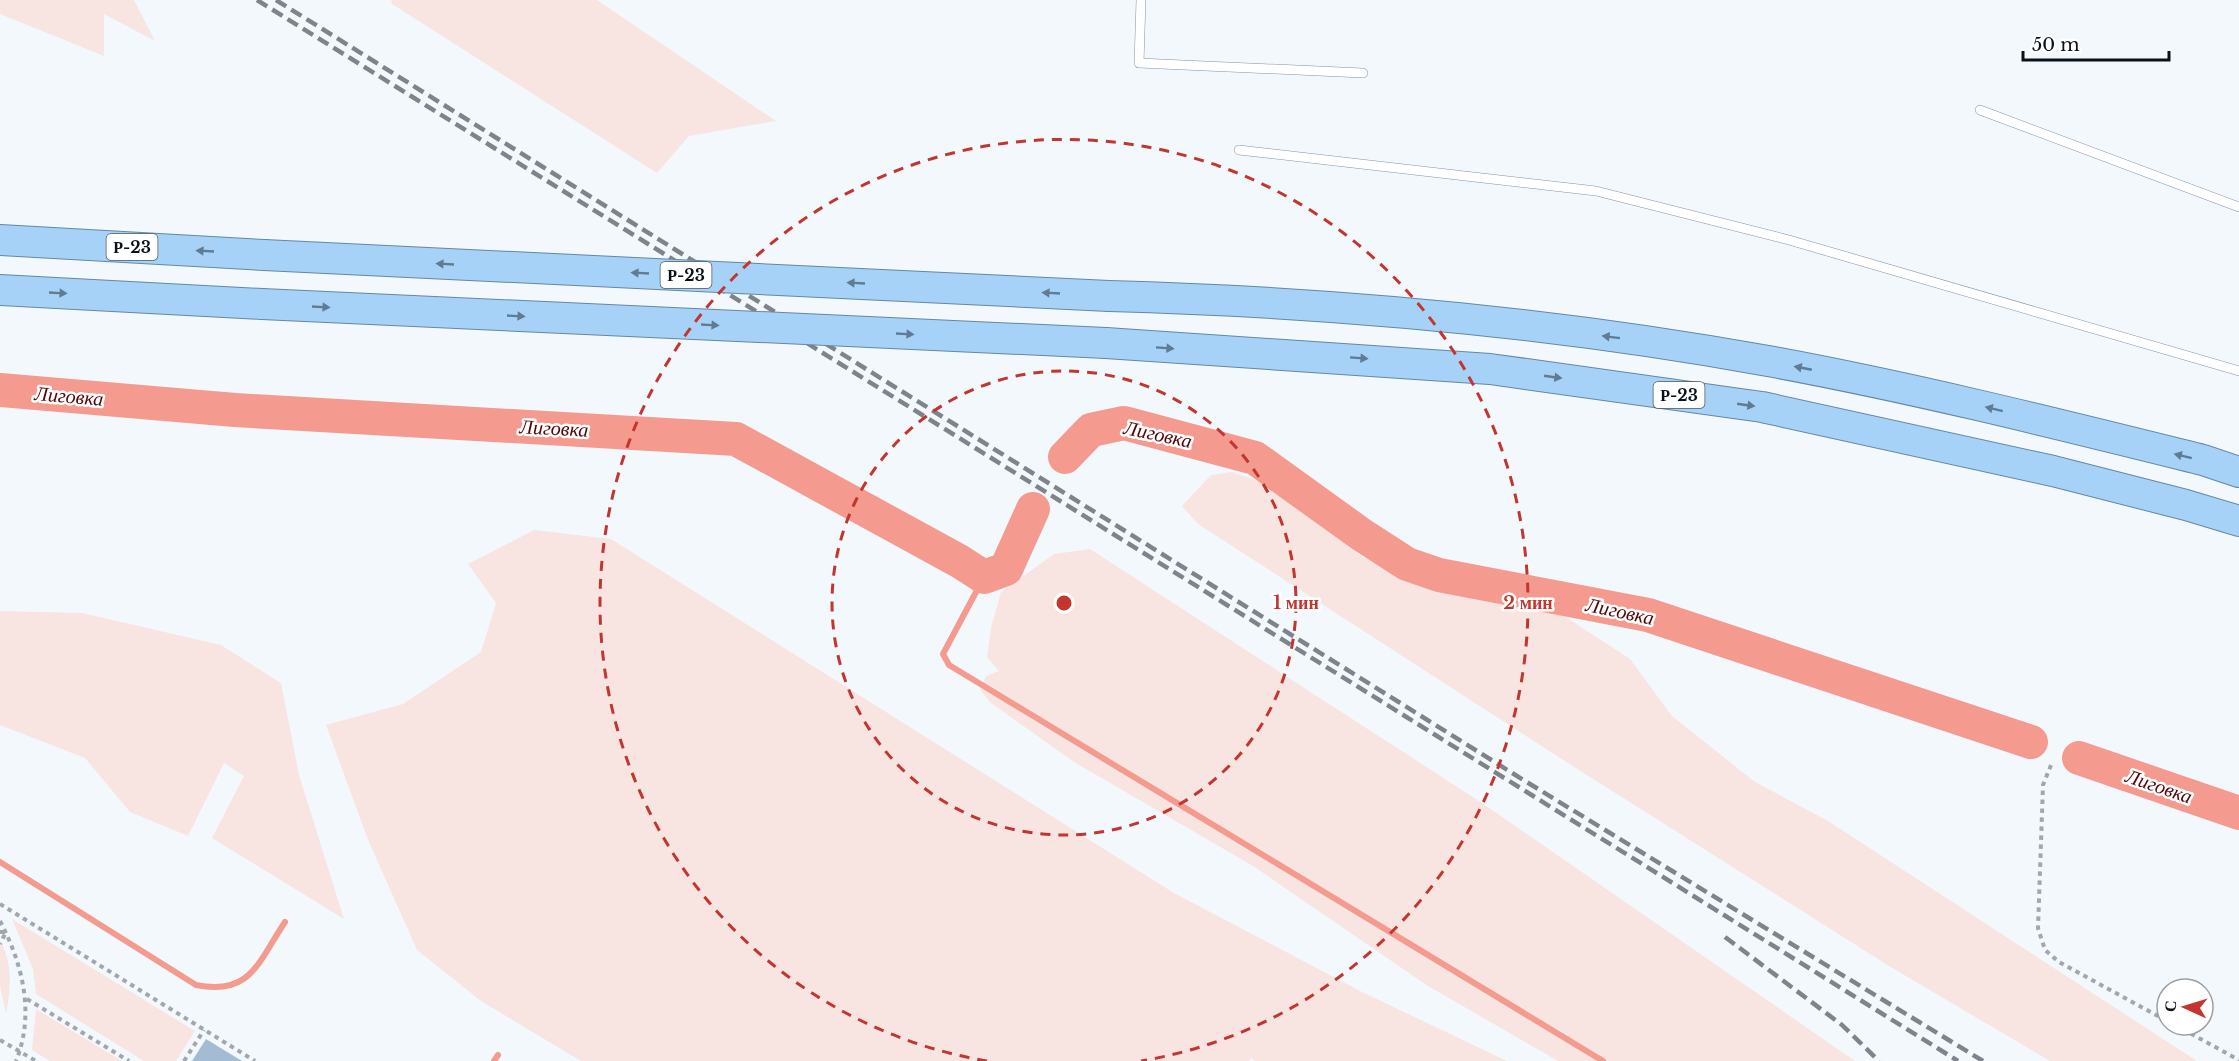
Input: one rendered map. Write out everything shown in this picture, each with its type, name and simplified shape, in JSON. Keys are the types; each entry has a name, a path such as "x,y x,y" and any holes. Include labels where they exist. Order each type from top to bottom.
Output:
{"highway":[{"name":"Р-23","path":"0,240 1109,296 1203,298 1491,322 1631,339 1767,361 1915,390 2203,460 2239,472"},
{"name":"Р-23","path":"0,290 1106,343 1490,369 1762,407 2053,471 2239,521"}],"lane":[{"path":"1141,0 1139,63 1363,74"},
{"path":"1980,110 2239,207"},
{"path":"1239,150 1596,191 1801,244 2239,371"}],"path":[{"path":"2050,765 2043,786 2037,877 2037,928 2045,950 2060,962 2155,1014"},
{"path":"0,904 254,1061"},
{"path":"0,921 11,942 27,999 20,1051 16,1061"},
{"path":"0,932 6,932"},
{"path":"0,944 6,932"},
{"path":"27,999 129,1061"},
{"path":"184,1061 204,1030"},
{"path":"2197,1037 2239,1060"},
{"path":"0,1040 36,1061"}],"shaded area":[{"path":"0,0 134,0 155,41 104,14 104,56 0,14"},
{"path":"391,0 597,0 776,121 689,136 657,173 392,4"},
{"path":"1232,472 1263,483 1364,558 1417,580 1552,608 1630,659 1672,716 1755,782 1828,821 2155,1034 2155,1037 2160,1037 2197,1061 2050,1061 1889,966 1571,765 1198,524 1182,506 1211,475"},
{"path":"534,530 611,539 1174,893 1362,992 1507,1061 1255,1061 1251,1058 1249,1061 581,1061 481,1001 417,950 368,840 326,725 403,704 481,652 496,603 468,564"},
{"path":"1090,549 1482,803 1855,1061 1558,1061 1428,986 1253,866 1074,762 991,703 980,690 986,676 999,671 987,657 991,628 1001,592 1054,554"},
{"path":"0,611 82,613 221,645 281,683 299,775 344,919 212,838 244,776 224,763 188,836 130,812 85,758 0,725"},
{"path":"12,919 195,1031 176,1061 144,1061 36,994 33,969"},
{"path":"0,940 7,958 10,976 6,1014 0,985"},
{"path":"36,1009 122,1061 50,1061 32,1050"}],"building":[{"path":"206,1039 242,1061 192,1061"}],"waterway":[{"name":"Лиговка","path":"0,390 235,410 736,439 959,561 984,577 1006,569 1033,509"},
{"name":"Лиговка","path":"1065,457 1091,430 1124,423 1255,458 1362,535 1407,564 1439,575 1648,615 2031,742"},
{"path":"984,577 943,654 949,665 1603,1061"},
{"name":"Лиговка","path":"2079,758 2239,813"},
{"path":"0,862 196,985 215,987 229,985 251,973 285,922"},
{"path":"494,1061 498,1055"}],"railway":[{"path":"257,0 1958,1061"},
{"path":"276,0 1525,781 1983,1061"},
{"path":"1725,937 1842,1025 1879,1061"}]}
